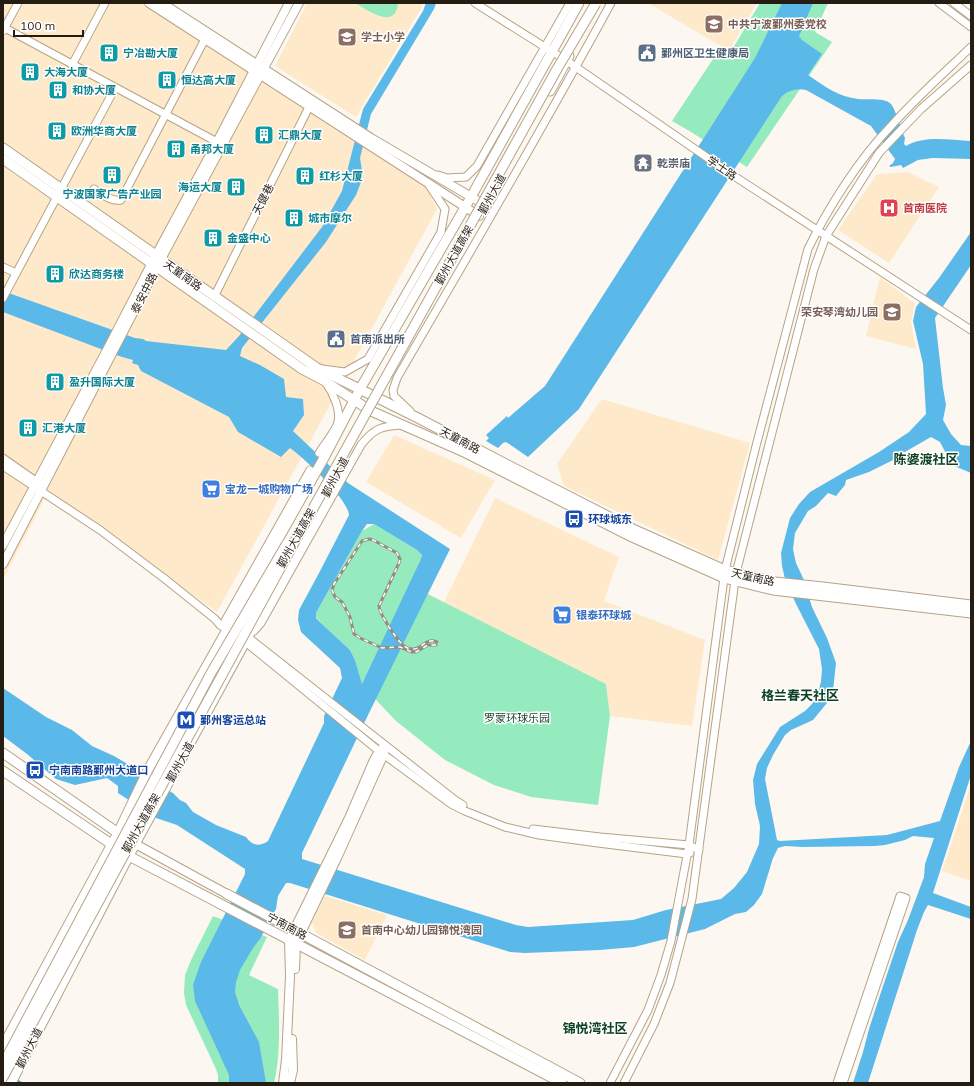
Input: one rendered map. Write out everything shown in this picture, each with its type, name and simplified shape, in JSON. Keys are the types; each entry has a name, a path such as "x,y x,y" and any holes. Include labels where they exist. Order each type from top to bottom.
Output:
{"main road":[{"path":"149,3 205,39 259,70"},
{"path":"162,3 259,70 311,103 479,216"},
{"name":"泰安中路","path":"156,261 218,152 259,70 289,3"},
{"name":"泰安中路","path":"3,564 40,488 217,142 299,3"},
{"name":"鄞州大道","path":"3,1046 118,832 148,770 227,625 322,455 466,207 549,49 579,3"},
{"name":"鄞州大道高架","path":"3,1064 211,673 266,580 589,3"},
{"name":"鄞州大道高架","path":"3,1077 295,541 557,69 596,3"},
{"name":"鄞州大道","path":"11,1083 135,844 247,639 342,471 378,398 485,205 600,3"},
{"path":"311,103 485,205"},
{"name":"天童南路","path":"3,148 59,193 156,261 302,369 323,380 371,411 466,453 632,537 724,574 783,587 971,605"},
{"name":"天童南路","path":"3,159 59,193"},
{"name":"天童南路","path":"156,261 214,297 317,368 470,444 633,529 724,574"},
{"name":"泰安中路","path":"3,545 40,488"},
{"path":"810,590 971,613"},
{"path":"283,1083 286,1060 293,942 382,750"},
{"name":"宁南南路","path":"3,753 135,844 580,1083"},
{"name":"宁南南路","path":"3,771 129,856 562,1083"},
{"path":"290,1083 292,1070 293,942"}],"street":[{"path":"18,3 4,29 217,142"},
{"path":"72,65 105,3"},
{"name":"学士路","path":"475,3 576,66 692,148 971,330"},
{"name":"鄞州大道","path":"428,172 447,178 466,177 477,166 549,49 570,3"},
{"name":"鄞州大道","path":"418,418 394,396 393,390 397,378 576,66 610,3"},
{"path":"939,3 971,27"},
{"path":"954,3 971,16"},
{"path":"94,189 111,199 116,201 121,200 205,39"},
{"path":"610,1083 648,1010 661,975 671,941 687,854 724,574 754,453 808,249 817,230 857,166 890,126 971,47"},
{"path":"624,1083 654,1024 670,983 692,898 735,577 814,269 826,236 879,153 921,109 971,65"},
{"path":"3,298 115,88"},
{"name":"天健巷","path":"214,297 311,103"},
{"path":"317,368 345,372 368,359 441,232 445,209 428,183"},
{"path":"3,267 16,273"},
{"path":"322,455 338,422 337,406 331,390 323,380"},
{"path":"342,471 368,436 378,429 403,425 412,429"},
{"path":"3,458 40,488 100,530 165,579 215,619 220,625 227,625 328,700 365,730 382,750 455,800 486,816 504,823 540,830 688,845 699,850"},
{"path":"3,466 40,488"},
{"path":"247,639 382,750 451,804 483,820 505,828 598,844 687,854 699,850"},
{"path":"837,1083 900,896 906,898 843,1083"}],"shaded area":[{"path":"3,3 144,3 300,106 426,186 437,209 217,612 48,492 3,580"},
{"name":"学士小学","path":"307,3 422,3 422,7 356,117 275,66"},
{"name":"中共宁波鄞州委党校","path":"648,3 757,3 729,51"},
{"name":"首南医院","path":"908,172 939,187 889,263 838,230 877,174"},
{"name":"荣安琴湾幼儿园","path":"880,277 915,304 911,321 916,349 866,336"},
{"path":"602,399 750,443 718,560 564,486 557,464"},
{"path":"394,435 495,480 461,538 366,482"},
{"name":"银泰环球城","path":"495,498 619,557 604,601 705,640 692,726 610,716 606,684 444,602"},
{"path":"971,784 971,881 942,871"},
{"name":"首南中心幼儿园锦悦湾园","path":"326,896 387,915 365,960 316,933 312,922 324,897"}],"green space":[{"path":"355,3 398,3 396,11 392,16 387,17 373,13"},
{"path":"760,3 828,3 815,32 832,42 747,167 672,121 721,47 730,53"},
{"name":"罗蒙环球乐园","path":"374,524 417,550 422,555 410,585 606,684 610,716 598,805 531,797 494,785 445,760 396,721 362,685 355,660 350,650 322,624 316,617 316,613 362,531"},
{"path":"213,916 267,937 249,975 278,989 279,1049 274,1083 218,1083 216,1069 186,1005 184,993 185,975"}],"water":[{"path":"426,3 436,3 434,9 371,114 360,158 363,177 356,195 326,242 242,348 240,356 260,365 284,379 286,397 303,399 304,415 293,431 348,483 450,549 302,853 302,859 516,925 528,927 633,920 666,910 721,899 734,888 747,872 759,844 760,826 755,804 753,780 757,764 780,727 805,711 812,704 818,695 821,681 822,669 819,649 796,604 785,579 782,566 781,553 790,518 799,504 810,492 879,452 909,432 926,414 923,364 913,321 916,307 939,278 971,232 971,265 935,318 946,405 943,420 951,434 961,445 971,446 971,473 952,465 940,442 931,437 893,460 869,472 846,480 845,485 836,496 828,493 816,506 808,511 795,533 793,549 796,563 803,578 812,607 827,638 836,663 833,691 827,703 813,720 791,730 785,735 767,768 765,779 777,840 887,835 940,821 959,767 971,741 971,775 933,893 971,907 971,919 928,905 917,930 868,1083 853,1083 898,942 924,877 925,864 934,838 913,836 905,840 875,846 785,846 778,848 773,858 762,894 754,905 746,912 735,914 705,929 634,947 600,950 525,953 510,952 286,883 278,896 276,909 260,939 240,970 236,982 235,992 239,1005 259,1042 266,1083 229,1083 229,1075 195,1001 193,985 201,962 245,874 245,869 177,825 156,818 118,793 118,786 107,778 75,785 56,779 3,736 3,688 46,717 72,730 92,746 114,756 136,769 137,774 173,793 180,800 186,803 193,812 216,825 246,837 256,845 268,841 324,723 324,716 342,678 340,668 301,632 298,620 299,610 349,515 347,508 334,489 305,460 290,448 281,457 238,432 229,417 141,371 138,365 132,363 133,360 3,312 3,291 146,341 226,350 239,336 322,227 342,191 363,109 423,11","holes":["367,524 374,524 417,550 422,555 362,684 355,660 350,650 316,618 316,613 362,531"]},
{"path":"782,3 813,3 799,36 802,40 822,54 808,75 844,96 858,99 885,100 891,104 897,115 905,138 904,144 906,146 921,140 929,139 971,141 971,159 933,158 918,160 903,168 901,165 891,167 889,166 895,159 871,126 806,90 796,89 787,92 782,96 579,409 528,457 506,442 498,448 486,441 489,438 486,435 545,386 755,58"}],"waterway":[{"path":"3,1075 19,1083"}],"railway":[{"path":"436,645 428,645 416,652 400,647 382,648 354,634 350,617 342,602 335,597 332,590 334,584 362,541 369,539 373,540 397,553 400,559 379,606 384,619 395,636 403,645 410,649 418,648 429,641 437,642"}],"place":[{"name":"中共宁波鄞州委党校","path":"714,24"},
{"name":"学士小学","path":"347,37"},
{"name":"宁冶勘大厦","path":"109,53"},
{"name":"鄞州区卫生健康局","path":"647,53"},
{"name":"大海大厦","path":"30,72"},
{"name":"恒达高大厦","path":"167,80"},
{"name":"和协大厦","path":"58,90"},
{"name":"欧洲华商大厦","path":"57,131"},
{"name":"汇鼎大厦","path":"264,135"},
{"name":"甬邦大厦","path":"176,149"},
{"name":"乾崇庙","path":"643,163"},
{"name":"宁波国家广告产业园","path":"112,175"},
{"name":"红杉大厦","path":"305,176"},
{"name":"海运大厦","path":"236,187"},
{"name":"首南医院","path":"889,208"},
{"name":"城市摩尔","path":"294,218"},
{"name":"金盛中心","path":"213,238"},
{"name":"欣达商务楼","path":"55,274"},
{"name":"荣安琴湾幼儿园","path":"892,312"},
{"name":"首南派出所","path":"336,339"},
{"name":"盈升国际大厦","path":"55,382"},
{"name":"汇港大厦","path":"28,428"},
{"name":"宝龙一城购物广场","path":"211,489"},
{"name":"环球城东","path":"574,519"},
{"name":"银泰环球城","path":"562,615"},
{"name":"鄞州客运总站","path":"186,720"},
{"name":"宁南南路鄞州大道口","path":"35,770"},
{"name":"首南中心幼儿园锦悦湾园","path":"347,930"}],"district":[{"name":"陈婆渡社区","path":"926,459"},
{"name":"格兰春天社区","path":"800,695"},
{"name":"锦悦湾社区","path":"595,1028"}]}
